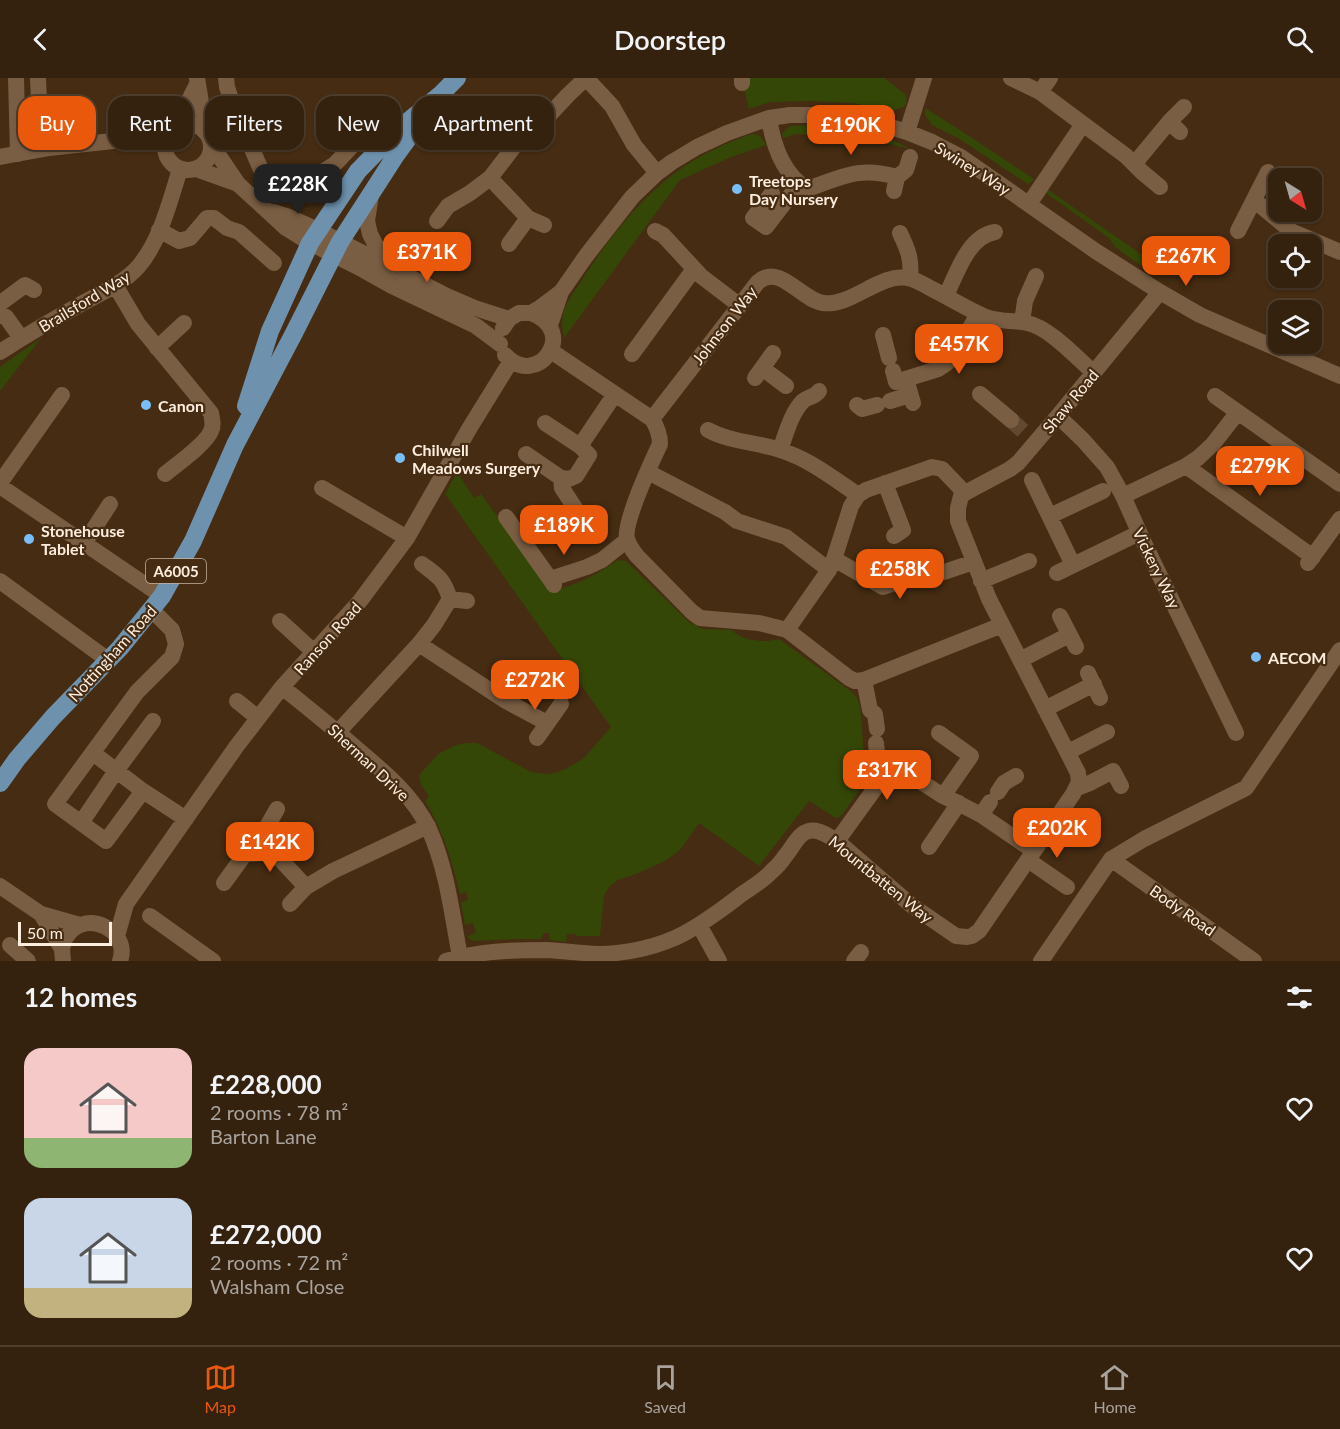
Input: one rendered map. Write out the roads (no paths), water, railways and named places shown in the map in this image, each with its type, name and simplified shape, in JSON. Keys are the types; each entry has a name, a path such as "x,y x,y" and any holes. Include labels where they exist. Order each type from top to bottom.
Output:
{"main road":[{"name":"Nottingham Road","path":"235,445 270,331 314,236 358,171 400,128 457,78"},
{"name":"Nottingham Road","path":"0,783 53,717 108,660 157,603 193,541 235,445 337,248 396,155 440,95"}],"street":[{"path":"16,78 18,154"},
{"path":"38,78 39,96"},
{"path":"226,78 233,105 262,172 267,178 319,174 335,164 348,150"},
{"path":"437,221 443,200 470,193 490,178 516,144 540,125 586,78 612,106 634,145 657,173"},
{"path":"907,132 924,78"},
{"path":"1011,78 1040,92 1113,145 1160,186"},
{"path":"1040,92 1050,78"},
{"path":"190,96 197,81"},
{"path":"197,81 205,119"},
{"path":"1135,164 1174,127 1184,107"},
{"name":"Swiney Way","path":"509,319 519,313 531,313 561,292 632,197 657,173 680,157 717,137 769,118 790,115 823,115 861,118 932,142 961,157 1097,252 1200,315 1340,376"},
{"path":"769,118 780,157 788,171 806,188"},
{"path":"193,124 205,134"},
{"path":"1029,204 1083,124"},
{"path":"0,158 39,150"},
{"path":"165,150 169,161 238,184"},
{"path":"188,169 205,163 211,150"},
{"path":"217,150 238,184 286,228 314,236 337,248 392,286 476,326 500,344"},
{"path":"770,205 806,188 858,172 873,172 896,184 906,170 910,157"},
{"name":"Brailsford Way","path":"0,352 116,285 137,268 152,245 188,169"},
{"path":"1238,231 1268,172"},
{"path":"490,178 536,221 508,244"},
{"path":"371,195 367,221 370,234 386,263"},
{"path":"1254,200 1291,231 1340,252"},
{"path":"159,230 179,241 190,238 207,218 214,218 227,228 239,232 274,263"},
{"path":"655,231 663,235 689,264 739,305"},
{"path":"900,232 909,253 910,278 993,320 1022,322 1038,326 1048,332 1094,373"},
{"path":"946,296 964,258 974,244 987,234 995,232"},
{"path":"337,248 386,263 447,296 509,319 501,330 500,344 504,354 511,362 522,366 533,366 551,351 652,419 658,431 660,444 628,524 627,540 637,556 700,618 749,621 787,630 855,681 864,680 1002,625"},
{"path":"632,354 668,305 689,264"},
{"path":"1022,322 1025,301 1036,276"},
{"name":"Johnson Way","path":"652,419 739,305 758,282 766,277 780,278 805,296 823,303 836,303 895,278 910,278"},
{"path":"116,285 138,324 211,413 213,426 211,433 165,474"},
{"path":"21,338 1,309 9,296 22,287"},
{"name":"Swiney Way","path":"551,351 553,333 550,325 561,292"},
{"name":"Shaw Road","path":"965,493 1018,463 1023,431 1058,416 1160,292"},
{"path":"531,313 541,317 550,325"},
{"path":"857,405 862,408 883,403 901,381 938,369 947,363 955,354 978,314"},
{"path":"157,348 184,323"},
{"path":"883,335 901,381"},
{"path":"773,353 758,373 795,394 816,395 819,391"},
{"name":"Ranson Road","path":"117,936 126,904 236,747 282,687 360,601 407,538 469,429 511,362"},
{"path":"580,446 615,394"},
{"path":"780,450 794,414 795,394"},
{"path":"980,394 1023,431"},
{"path":"62,395 0,485 84,544 157,603 172,630 176,644 172,657 137,692 56,804 106,841 142,790"},
{"path":"1215,396 1340,484"},
{"path":"1123,496 1198,458 1238,412"},
{"name":"Vickery Way","path":"1058,416 1107,467 1236,733"},
{"path":"526,454 561,478 576,476 589,455 580,446 545,423"},
{"path":"708,430 727,438 780,450 805,460 858,495"},
{"path":"1186,466 1310,560 1340,519"},
{"path":"787,630 831,565 851,506 858,495 866,490 932,467 942,469 965,493 959,500 958,521 981,580 1002,625 1078,772 1077,788"},
{"path":"648,472 725,512 737,521 786,537 831,565 883,587 927,572 944,572 974,561"},
{"path":"561,478 562,488 577,511"},
{"path":"1032,480 1073,565"},
{"path":"885,483 903,530 894,536"},
{"path":"322,488 407,538"},
{"path":"1050,516 1102,491"},
{"path":"84,544 110,504"},
{"path":"506,517 552,582 602,560 627,540"},
{"path":"1057,573 1139,533"},
{"path":"981,580 1029,561"},
{"path":"422,564 438,577 447,592 467,601"},
{"path":"0,580 108,660"},
{"path":"338,732 434,625 447,592"},
{"path":"1020,660 1073,641 1060,616"},
{"path":"280,621 314,652"},
{"path":"419,644 506,701 547,723"},
{"path":"1041,961 1111,859 1144,839 1246,788 1340,650"},
{"path":"837,841 878,782 875,714 870,710 864,680"},
{"path":"1045,709 1094,685"},
{"name":"Sherman Drive","path":"282,687 386,774 408,797 428,826 444,874 453,959"},
{"path":"237,701 258,718"},
{"path":"537,738 561,704"},
{"path":"81,823 153,721"},
{"path":"1068,752 1107,732"},
{"path":"939,733 971,756 943,796"},
{"path":"93,753 142,790 186,819"},
{"path":"1077,788 1113,771 1121,786"},
{"path":"879,772 905,773 959,803 990,803"},
{"path":"990,803 1004,783 1016,776"},
{"name":"Mountbatten Way","path":"453,959 497,951 547,950 597,957 646,947 683,934 699,925 769,875 804,833 819,831 837,841 911,905 947,930 961,937 972,936 979,931 1077,788"},
{"path":"929,847 959,803"},
{"path":"990,803 1031,856 1066,887"},
{"path":"224,883 245,854 260,848 277,809"},
{"path":"290,904 306,887 344,865 428,826"},
{"path":"260,848 281,860 306,887"},
{"name":"Body Road","path":"1111,859 1254,961"},
{"name":"Ranson Road","path":"0,886 41,914 108,927 117,936 121,945 122,960"},
{"name":"Ranson Road","path":"62,955 66,936 74,929 126,904"},
{"name":"Ranson Road","path":"41,914 62,955"},
{"path":"150,916 213,961"},
{"path":"699,925 718,961"},
{"path":"10,945 28,961"}],"tunnel":[{"path":"1011,420 1023,431"}],"place":[{"name":"Treetops Day Nursery","path":"737,189"},
{"name":"Canon","path":"146,405"},
{"name":"Chilwell Meadows Surgery","path":"400,458"},
{"name":"Stonehouse Tablet","path":"29,539"},
{"name":"AECOM","path":"1256,657"}]}
